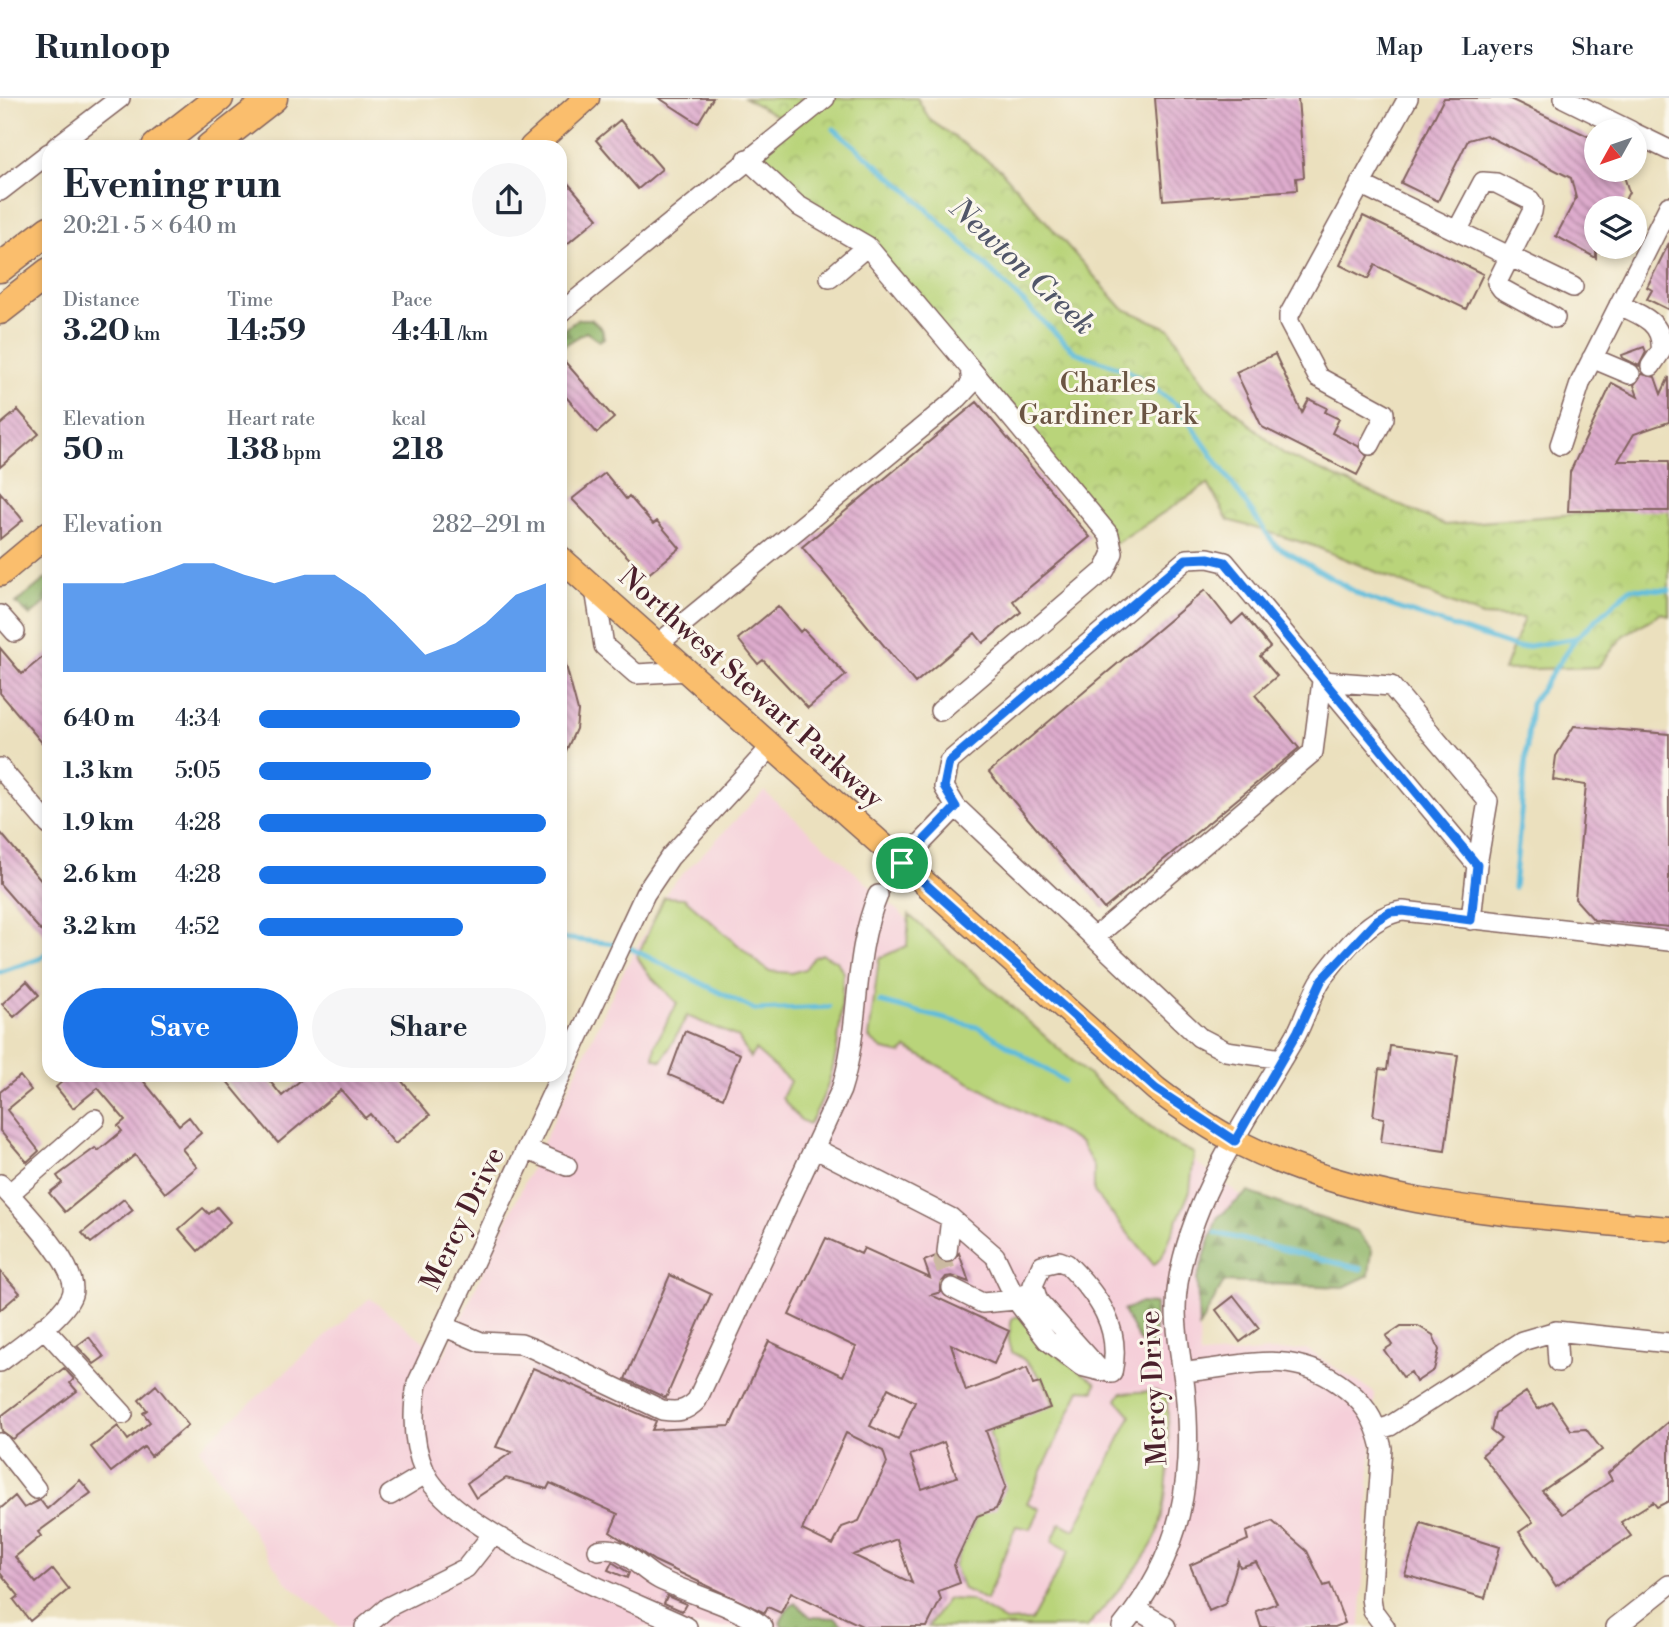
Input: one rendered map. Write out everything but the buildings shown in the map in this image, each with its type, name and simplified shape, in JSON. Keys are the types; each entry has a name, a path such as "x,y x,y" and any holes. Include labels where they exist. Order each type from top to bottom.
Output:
{"highway":[{"path":"165,140 219,98"},
{"path":"219,140 273,98"},
{"path":"0,268 42,235"},
{"path":"0,310 42,277"}],"main road":[{"path":"540,140 587,98"},
{"path":"0,575 42,539"},
{"name":"Northwest Stewart Parkway","path":"567,564 1156,1089 1235,1141 1324,1178 1399,1198 1461,1208 1669,1229"}],"street":[{"path":"66,140 120,98"},
{"path":"567,307 825,98"},
{"path":"1370,445 1384,413 1318,377 1289,322 1289,315 1408,98"},
{"path":"1564,98 1607,119"},
{"path":"1647,139 1669,150"},
{"path":"0,191 42,158"},
{"path":"747,159 797,205 867,246 1110,535 1113,553 1105,570 940,711"},
{"path":"1457,231 1480,186 1490,181 1533,205 1497,282 1502,289 1555,318"},
{"path":"1360,184 1573,287"},
{"path":"1560,445 1575,394 1669,206"},
{"path":"830,278 867,246"},
{"path":"1619,305 1644,315 1659,330 1661,351 1651,366"},
{"path":"1592,358 1630,374"},
{"path":"658,644 958,398 972,383 970,368"},
{"path":"1282,1059 1226,1051 1199,1037 956,807 944,787 949,762 1186,559 1208,558 1225,562 1477,865"},
{"path":"595,589 604,646 636,674 689,671"},
{"path":"0,615 15,632"},
{"path":"1322,681 1391,686 1488,801 1471,920"},
{"path":"1094,938 1313,752 1322,681"},
{"name":"Mercy Drive","path":"567,1063 645,894 670,857 772,746"},
{"path":"0,768 42,817"},
{"path":"902,863 956,807"},
{"path":"443,1326 481,1342 521,1344 662,1410 677,1412 689,1409 702,1388 841,1090 851,1055 860,974 872,910 878,895"},
{"name":"Mercy Drive","path":"1122,1627 1161,1571 1180,1518 1188,1465 1183,1372 1176,1326 1178,1282 1202,1206 1322,979 1377,920 1390,912 1403,911 1669,941"},
{"name":"Mercy Drive","path":"558,1082 416,1384 413,1404 414,1437 425,1474 452,1506 492,1535 687,1627"},
{"path":"0,1362 43,1326 72,1296 73,1282 67,1264 3,1190 95,1119"},
{"path":"814,1148 951,1218 984,1245 999,1265 1016,1300 1047,1340 1081,1366 1101,1371 1037,1298 999,1265"},
{"path":"528,1150 567,1166"},
{"path":"947,1252 951,1218"},
{"path":"1037,1298 1033,1285 1042,1265 1059,1261 1078,1275 1107,1312 1115,1352 1112,1373"},
{"path":"952,1288 982,1303 1016,1300"},
{"path":"43,1326 123,1414"},
{"path":"1377,1430 1390,1426 1522,1341 1556,1331 1669,1343"},
{"path":"1556,1331 1558,1362"},
{"path":"1183,1372 1265,1361 1291,1362 1314,1368 1364,1405 1377,1430 1382,1467 1371,1598 1373,1611 1385,1627"},
{"path":"0,1443 36,1489"},
{"path":"390,1495 425,1474"},
{"path":"365,1627 388,1607 466,1569 492,1535"},
{"path":"598,1550 610,1547 632,1557 654,1576 763,1627"},
{"path":"1616,1627 1669,1585"},
{"path":"1136,1609 1166,1627"}],"shaded area":[{"path":"764,791 1089,1082 1249,1202 1197,1279 1200,1356 1306,1349 1375,1393 1360,1627 340,1627 284,1580 199,1448 370,1298 443,1357 620,978 670,887"}],"green space":[{"name":"Charles Gardiner Park","path":"745,98 917,98 930,120 1000,169 1122,308 1170,329 1206,386 1285,455 1445,525 1669,506 1669,616 1662,613 1624,635 1598,667 1504,670 1524,618 1482,616 1314,546 1228,520 1208,484 1113,545 857,238 747,159 791,124"},
{"path":"578,319 591,319 602,329 604,338 599,341 586,332 567,344 567,328"},
{"path":"42,582 42,606 30,616 16,603"},
{"path":"664,897 684,898 768,971 791,973 805,969 814,957 822,954 837,961 843,972 836,1051 827,1088 809,1124 799,1119 782,1098 790,1081 755,1050 750,1058 738,1037 687,1016 662,1061 654,1058 655,1045 677,1003 649,975 637,957"},
{"path":"909,915 1095,1081 1168,1141 1194,1153 1190,1191 1162,1257 1154,1265 1094,1192 1094,1167 1081,1143 906,1048 901,1054 884,1050 869,1038 879,958 907,946"},
{"path":"1248,1192 1357,1231 1372,1250 1369,1275 1344,1287 1224,1282 1199,1327 1197,1279 1217,1218"},
{"path":"1139,1303 1155,1304 1155,1335 1152,1346 1140,1342 1123,1311"},
{"path":"1019,1316 1043,1344 1096,1383 1094,1391 1080,1390 1027,1503 1040,1509 1031,1529 1016,1526 986,1600 963,1589 954,1565 977,1516 1005,1488 989,1430 1054,1404 1032,1367 1011,1352 1008,1341 1012,1318"},
{"path":"1156,1391 1167,1399 1169,1432 1167,1483 1158,1532 1137,1567 1087,1627 928,1627 947,1599 970,1600 1007,1622 1031,1621 1069,1551 1052,1541 1060,1523 1075,1530 1131,1416 1117,1400 1121,1393"},
{"path":"795,1603 811,1617 836,1618 844,1627 783,1627 780,1623 786,1610"}],"waterway":[{"name":"Newton Creek","path":"834,129 907,190 1075,352 1129,371 1177,405 1275,545 1364,597 1518,648 1576,638 1631,588 1669,590"},
{"path":"1514,888 1531,704 1576,638"},
{"path":"567,939 616,944"},
{"path":"626,946 755,1010 829,1007"},
{"path":"0,972 42,957"},
{"path":"880,1002 980,1028 1064,1081"},
{"path":"1216,1233 1361,1269"}],"tunnel":[{"path":"947,1252 943,1261 952,1288"}],"route":[{"path":"1208,558 1225,562 1477,865 1471,920 1426,913 1390,912 1377,920 1338,960 1322,979 1298,1031 1235,1141 1156,1089 902,863 956,807 944,787 949,762 1186,559 1208,558"}]}
